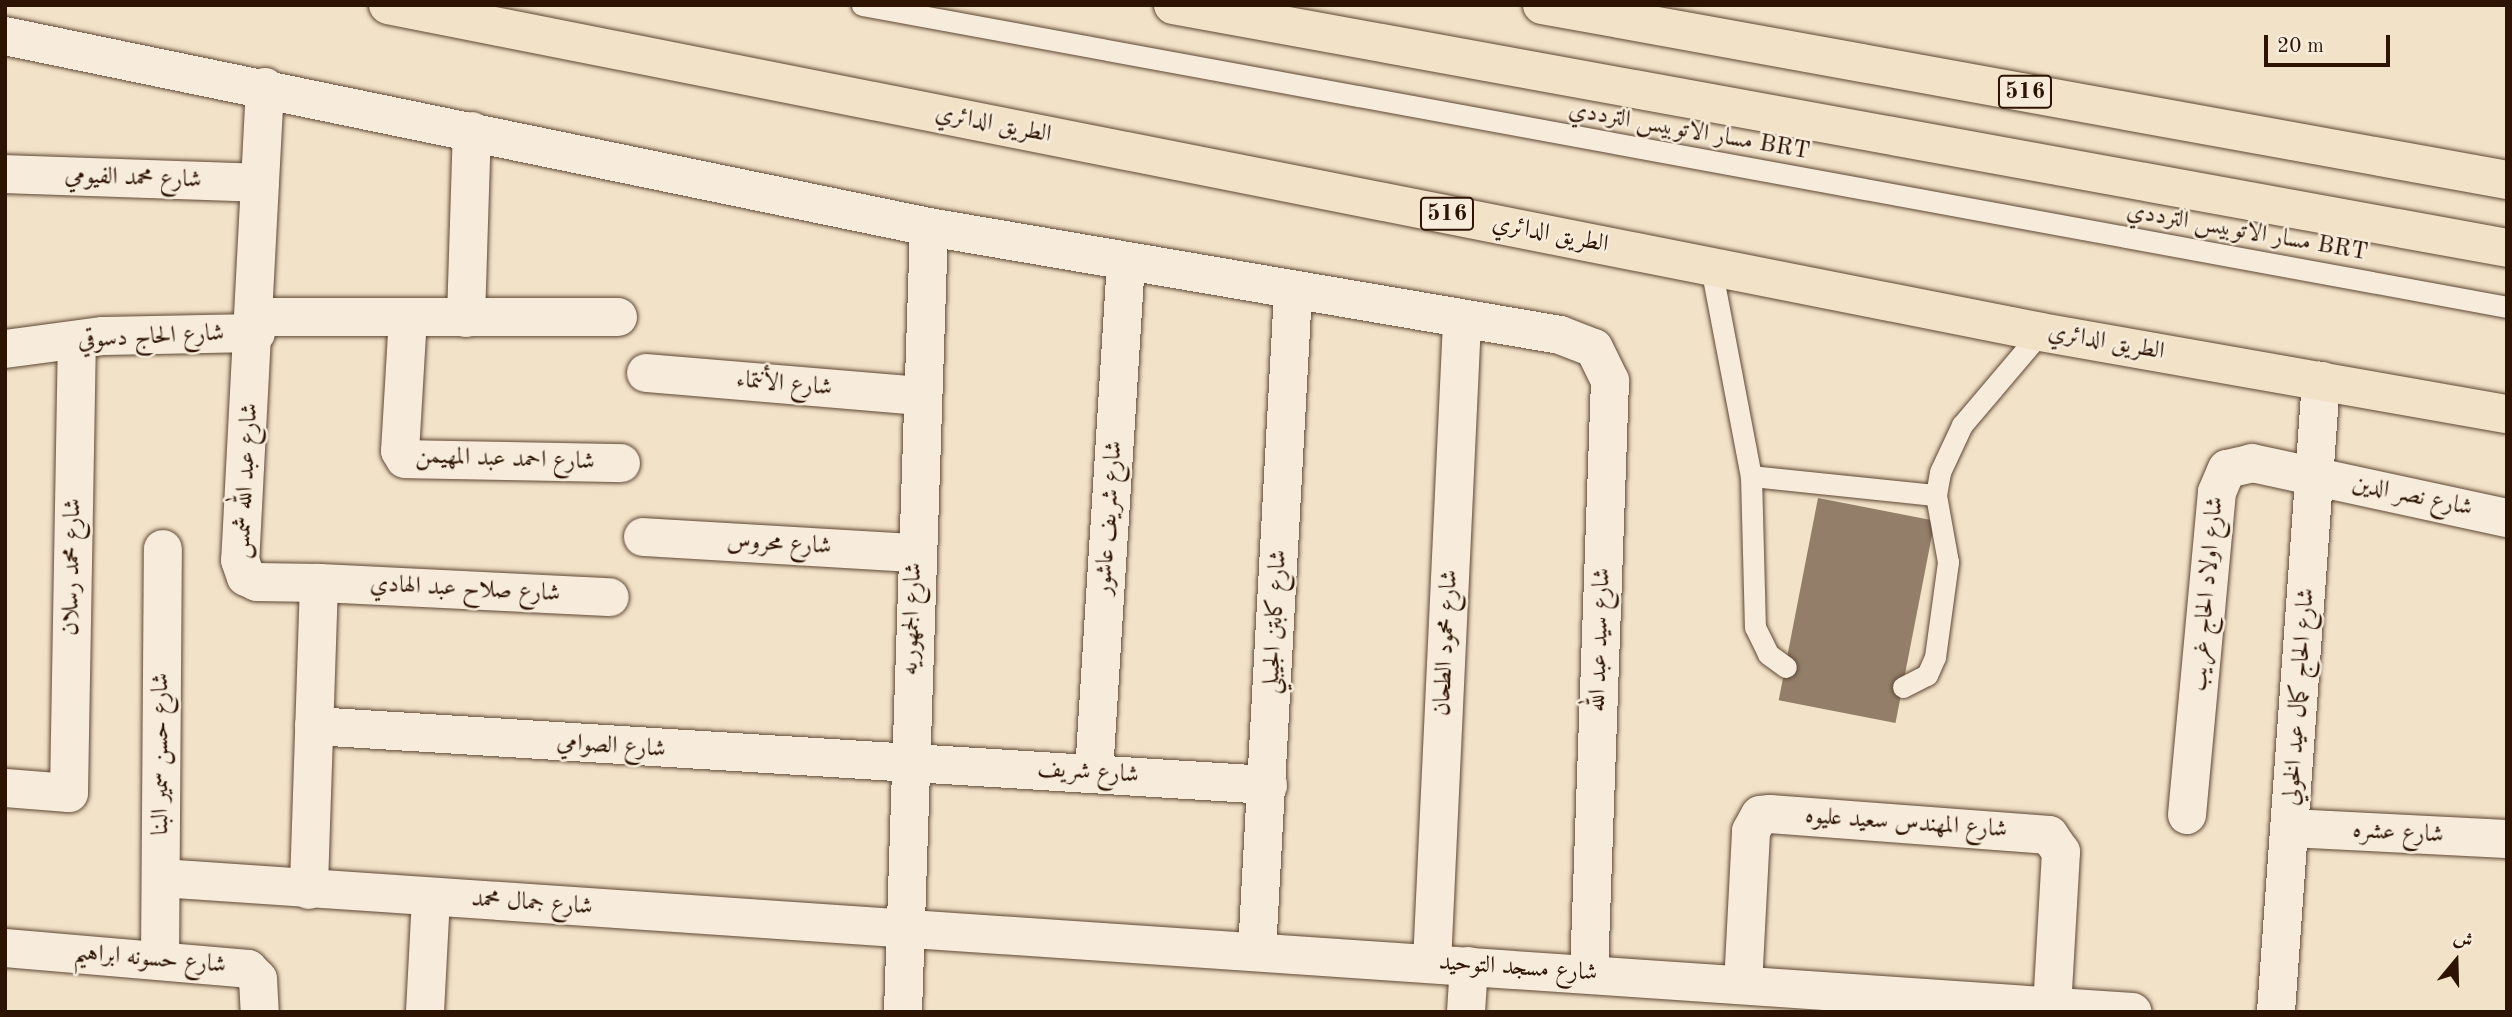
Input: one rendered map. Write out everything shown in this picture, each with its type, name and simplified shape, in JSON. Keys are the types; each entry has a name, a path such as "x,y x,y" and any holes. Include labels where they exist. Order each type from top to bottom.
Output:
{"highway":[{"name":"الطريق الدائري","path":"388,5 2041,332 2507,414"},
{"path":"1173,5 2507,248"},
{"name":"516","path":"1542,5 2507,180"}],"street":[{"name":"شارع سيد عبد الله","path":"5,36 265,87 929,227 1462,322 1560,335 1594,348 1610,381 1589,974"},
{"name":"شارع عبد الله شمس","path":"265,87 256,325 241,566 257,582 319,583"},
{"path":"466,317 472,131"},
{"name":"شارع محمد الفيومي","path":"5,174 260,183"},
{"name":"شارع الجمهوريه","path":"903,1012 907,761 929,227"},
{"name":"شارع شريف عاشور","path":"1094,773 1126,262"},
{"name":"شارع كابتن الجيبلي","path":"1257,951 1293,292"},
{"name":"شارع الحاج دسوقي","path":"5,349 256,325 408,317 618,317"},
{"name":"شارع احمد عبد المهيمن","path":"408,317 400,451 405,459 621,463"},
{"name":"شارع محمود الطحان","path":"1462,322 1450,965 1466,1012"},
{"name":"شارع محمد رسلان","path":"5,788 69,793 77,342"},
{"name":"شارع الأنتماء","path":"646,373 922,396"},
{"name":"شارع الحاج كمال عيد الخولي","path":"2276,1012 2317,477 2321,381"},
{"name":"شارع اولاد الحاج غريب","path":"2187,815 2219,479 2239,463 2317,477"},
{"name":"شارع نصر الدين","path":"2317,477 2507,518"},
{"name":"شارع محروس","path":"643,537 915,553"},
{"name":"شارع حسن سمير البنا","path":"160,960 163,549"},
{"path":"309,890 319,583"},
{"name":"شارع صلاح عبد الهادي","path":"319,583 610,597"},
{"name":"شارع الصوامي","path":"314,726 907,761"},
{"name":"شارع شريف","path":"907,761 1268,785"},
{"name":"شارع المهندس سعيد عليوه","path":"1743,985 1754,822 1760,816 1797,816 2049,835 2061,852 2032,1007"},
{"name":"شارع عشره","path":"2290,828 2507,839"},
{"name":"شارع جمال محمد","path":"161,878 903,928"},
{"path":"425,1012 431,898"},
{"name":"شارع مسجد التوحيد","path":"903,928 1589,974 1692,996 1743,985 1857,1002 2132,1012"},
{"name":"شارع حسونه ابراهيم","path":"5,948 248,969 258,979 260,1012"}],"lane":[{"name":"مسار الاتوبيس الترددي BRT","path":"862,5 2507,307"},
{"path":"1711,267 1751,476 1755,627 1768,654 1786,667"},
{"path":"1903,687 1927,675 1935,657 1948,562 1936,495 1962,425 2041,332"},
{"path":"1751,476 1936,495"}],"building":[{"path":"1818,498 1935,521 1896,723 1779,700"}]}
